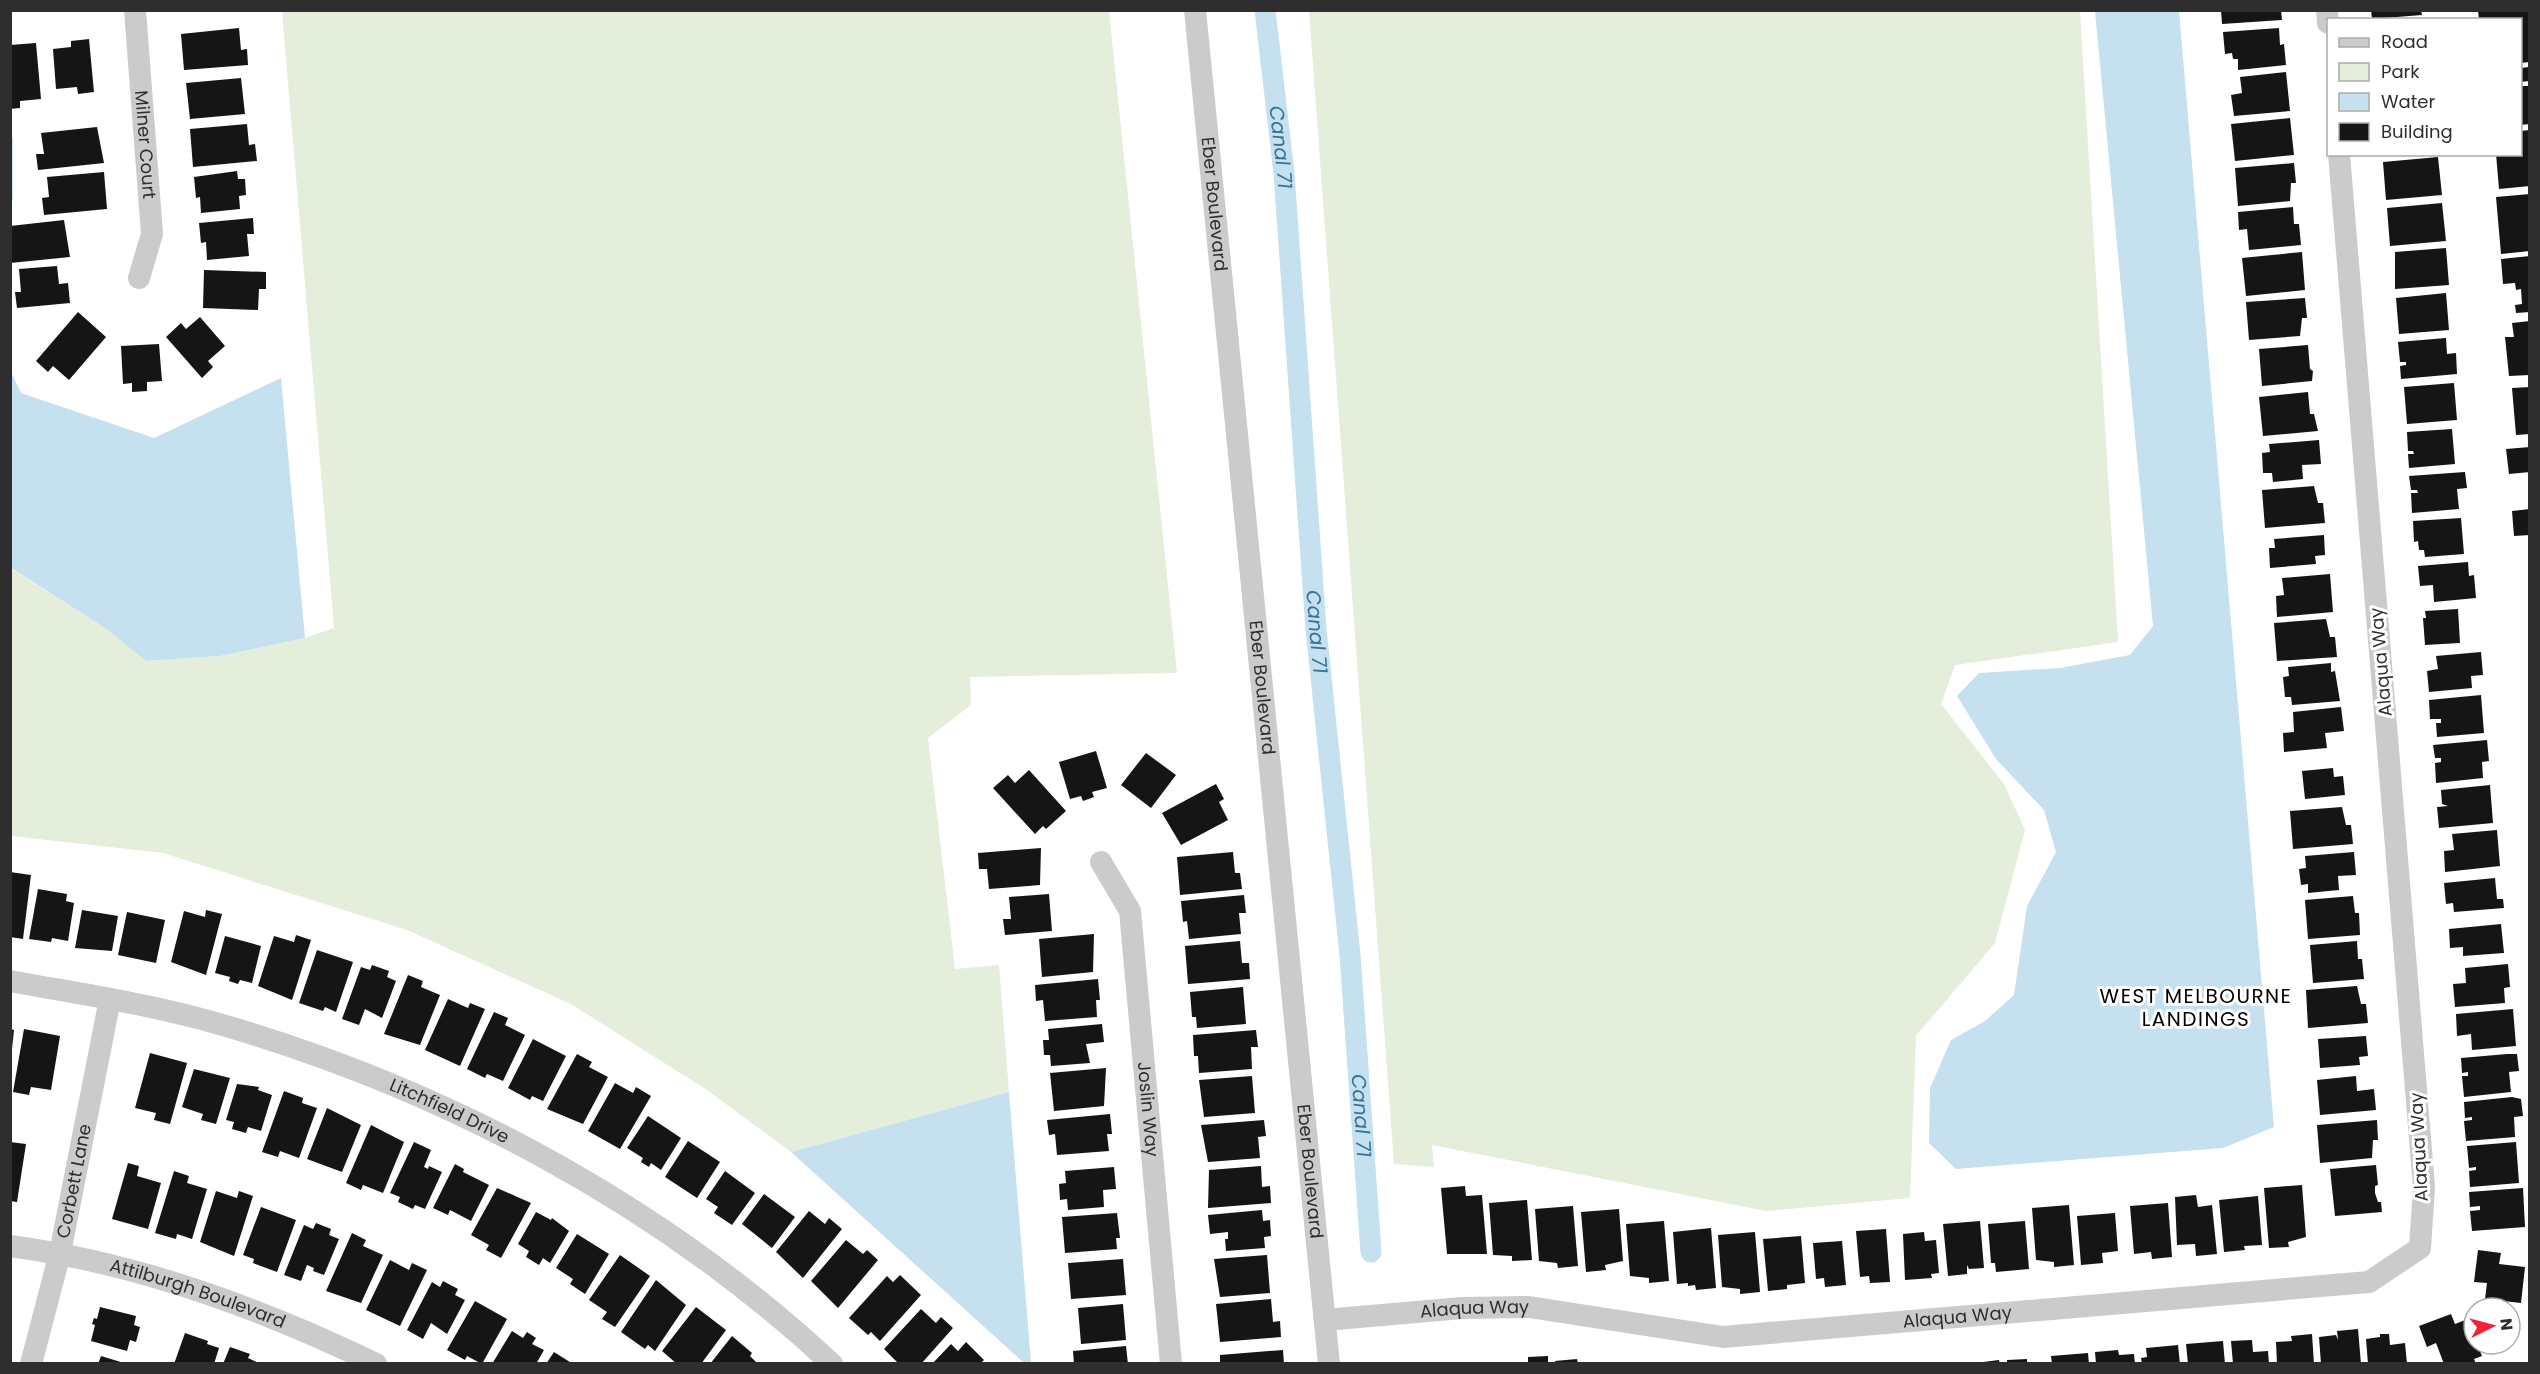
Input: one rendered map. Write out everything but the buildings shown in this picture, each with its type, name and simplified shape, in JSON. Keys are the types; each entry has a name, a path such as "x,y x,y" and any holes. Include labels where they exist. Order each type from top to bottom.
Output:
{"street":[{"name":"Milner Court","path":"135,10 152,234 139,278"},
{"name":"Eber Boulevard","path":"1195,10 1329,1364"},
{"name":"Alaqua Way","path":"1325,1320 1462,1308 1529,1307 1723,1337 2369,1282 2420,1248 2424,1187 2339,156"},
{"name":"Joslin Way","path":"1101,862 1130,911 1171,1364"},
{"name":"Litchfield Drive","path":"10,981 110,999 205,1020 368,1073 531,1150 661,1227 798,1332 832,1364"},
{"name":"Corbett Lane","path":"31,1364 60,1253 110,999"},
{"name":"Attilburgh Boulevard","path":"10,1246 60,1253 177,1284 301,1328 375,1364"}],"green space":[{"path":"282,11 1109,11 1177,673 970,677 971,705 928,738 955,969 999,965 1009,1092 791,1152 707,1090 571,1004 407,930 163,853 11,836 10,568 105,628 146,661 220,656 305,638 334,628"},
{"path":"1309,11 2080,11 2118,642 1955,665 1941,704 2004,784 2025,830 1995,943 1916,1036 1910,1198 1766,1211 1432,1145 1434,1167 1394,1164"}],"water":[{"path":"2095,11 2179,11 2274,1127 2223,1148 1956,1169 1929,1143 1930,1088 1951,1040 1985,1021 2014,995 2027,906 2056,852 2044,810 1996,759 1957,696 1979,673 2060,668 2130,655 2153,626"},
{"path":"11,137 13,137 13,200 11,200"},
{"path":"11,372 21,393 154,438 281,378 305,638 220,656 146,661 105,628 11,568"},
{"path":"1009,1092 1031,1363 1024,1363 791,1152"}],"waterway":[{"name":"Canal 71","path":"1265,10 1284,173 1316,629 1350,955 1371,1252"}],"district":[{"name":"WEST MELBOURNE LANDINGS","path":"2196,1008"}]}
